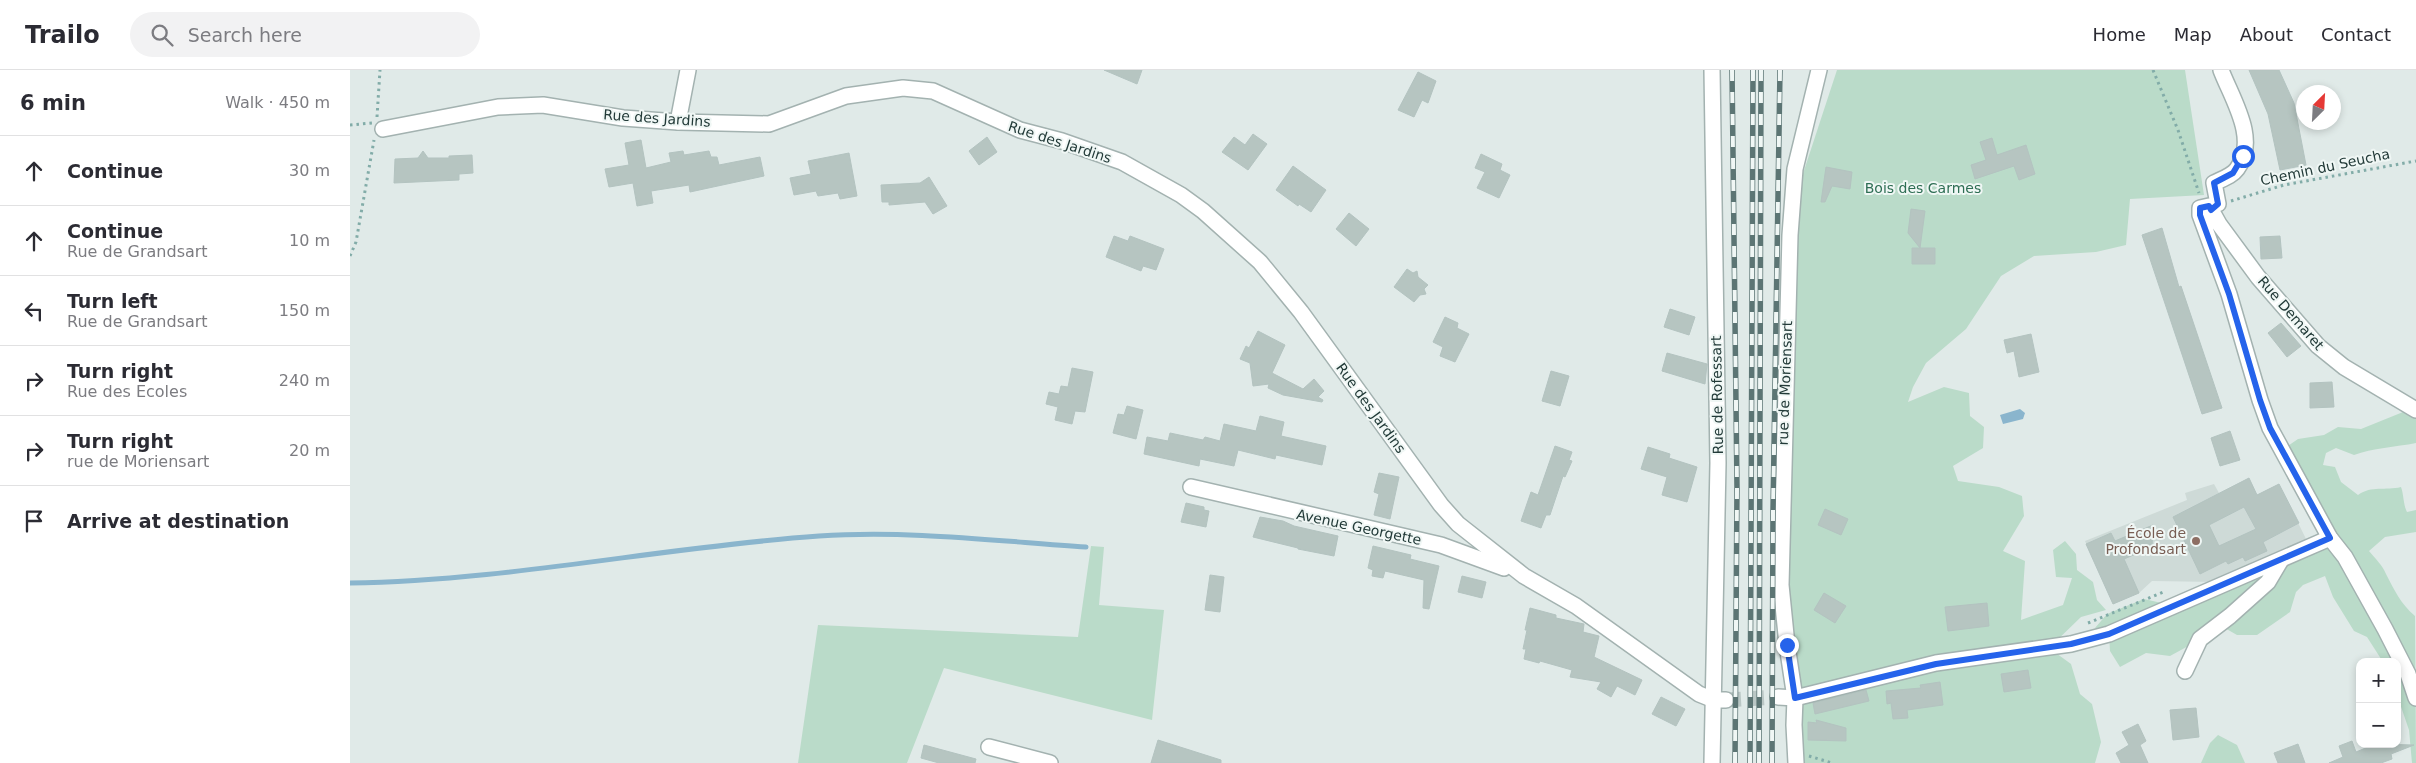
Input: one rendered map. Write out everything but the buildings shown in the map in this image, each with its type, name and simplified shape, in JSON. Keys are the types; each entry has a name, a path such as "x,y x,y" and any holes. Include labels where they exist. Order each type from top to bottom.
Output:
{"street":[{"path":"678,122 688,70"},
{"name":"Rue de Rofessart","path":"1712,70 1720,700 1713,721 1712,763"},
{"name":"rue de Moriensart","path":"1796,759 1795,698 1787,645 1782,585 1790,236 1795,169 1819,70"},
{"path":"2221,70 2241,114 2245,140 2243,156 2237,169 2214,183 2211,207 2200,209 2200,215 2229,294 2265,413 2287,460 2330,538 2345,557 2385,629 2408,674 2416,698"},
{"name":"Rue des Jardins","path":"380,125 498,107 543,105 623,118 678,122 768,124 846,96 903,88 920,88 947,96 998,122 1020,130 1062,140 1122,162 1158,181 1203,211 1260,262 1301,312 1441,505 1471,536 1524,576 1576,606 1699,694 1720,700"},
{"name":"Rue Demaret","path":"2211,207 2219,224 2258,277 2318,346 2351,372 2416,410"},
{"name":"Avenue Georgette","path":"1191,487 1441,545 1524,576"},
{"path":"1778,697 1795,698 1936,664 2071,644 2109,634 2330,538"},
{"path":"2184,671 2200,639 2230,616 2268,582 2281,560"},
{"path":"989,747 1050,763"}],"path":[{"path":"350,256 356,242 380,125 380,70"},
{"path":"2153,70 2211,207"},
{"name":"Chemin du Seucha","path":"2211,207 2284,185 2416,161"},
{"path":"1796,759 1806,755 1832,763"}],"shaded area":[{"name":"École de Profondsart","path":"2249,478 2257,495 2279,484 2307,541 2217,582 2152,581 2139,593 2113,604 2085,541 2187,500 2185,493 2214,484 2219,493"}],"green space":[{"name":"Bois des Carmes","path":"1837,70 2185,70 2204,195 2130,199 2126,245 2096,252 2034,256 2001,276 1966,329 1926,363 1913,387 1908,402 1944,387 1969,393 1970,416 1984,427 1983,448 1953,466 1958,481 1999,487 2022,496 2024,516 2003,551 2025,561 2021,620 2063,605 2072,578 2056,577 2053,550 2065,541 2076,554 2077,570 2093,582 2097,600 2106,610 2081,617 2049,648 2071,664 2080,694 2092,704 2101,742 2095,763 1790,763 1785,566 1795,198"},
{"path":"2413,408 2416,410 2416,443 2376,449 2354,455 2336,448 2326,453 2323,465 2335,467 2341,482 2358,495 2368,490 2401,487 2407,512 2416,510 2416,532 2385,537 2369,551 2383,568 2402,601 2415,616 2416,763 2412,763 2409,730 2401,707 2401,658 2380,658 2367,637 2354,631 2333,597 2325,576 2303,585 2296,592 2290,612 2257,635 2237,635 2223,627 2170,656 2146,653 2120,667 2110,651 2109,634 2095,628 2107,614 2144,599 2166,604 2330,538 2282,450 2298,439 2324,435 2338,427 2361,429"},
{"path":"1091,546 1104,547 1099,605 1164,610 1152,720 944,668 907,763 798,763 818,625 1078,637"},
{"path":"2218,735 2237,745 2245,763 2201,763 2210,743"}],"water":[{"path":"2020,409 2025,413 2023,419 2003,424 2000,415"}],"waterway":[{"path":"350,583 409,581 467,576 760,541 819,536 919,535 1086,547"}],"tunnel":[{"path":"1726,700 1778,697"}],"railway":[{"path":"1732,70 1737,488 1735,763"},
{"path":"1750,763 1753,70"},
{"path":"1759,763 1761,70"},
{"path":"1772,763 1773,511 1780,70"}],"place":[{"name":"École de Profondsart","path":"2196,541"}],"route":[{"path":"1787,645 1795,698 1936,664 2071,644 2109,634 2330,538 2270,428 2229,294 2200,215 2200,208 2209,206 2211,210 2218,204 2214,183 2233,173 2243,156"}]}
